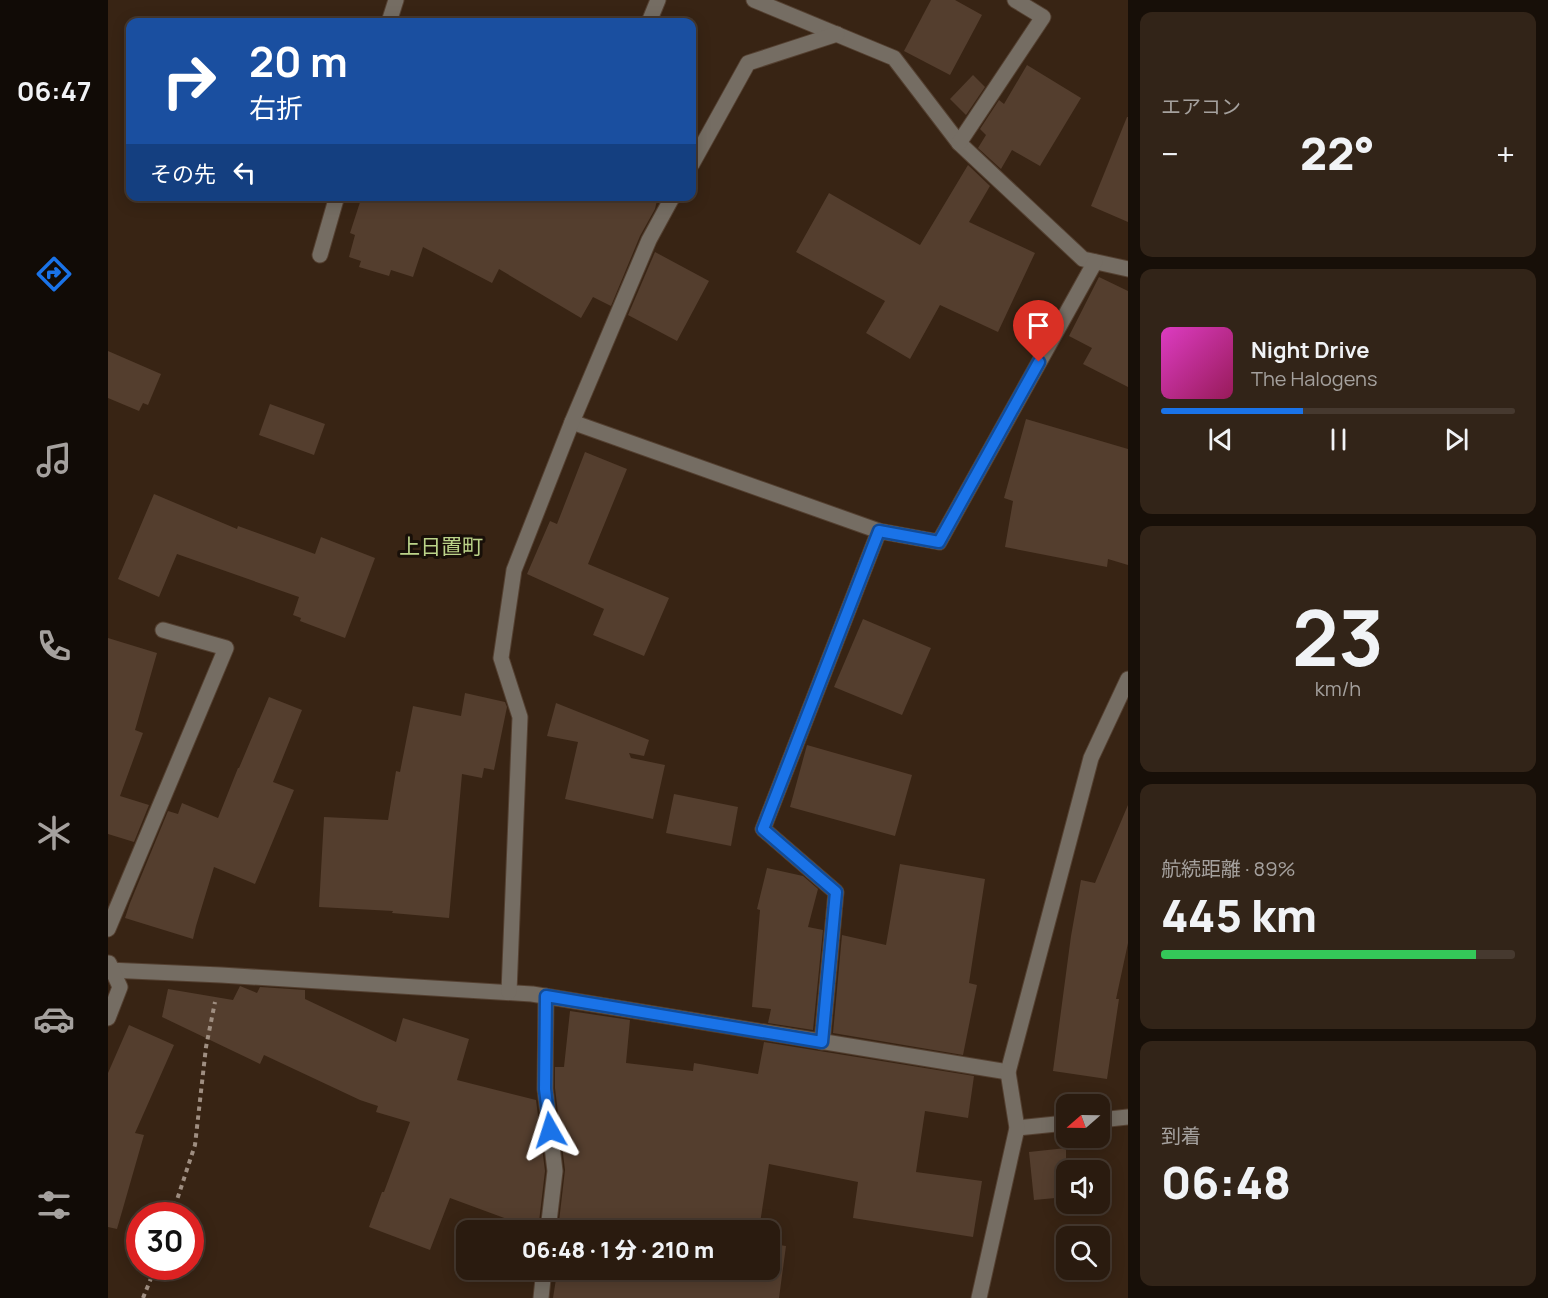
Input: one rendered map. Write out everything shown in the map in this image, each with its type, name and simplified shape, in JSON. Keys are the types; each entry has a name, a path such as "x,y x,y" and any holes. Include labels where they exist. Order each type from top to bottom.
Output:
{"street":[{"path":"390,18 396,0"},
{"path":"651,18 658,0"},
{"path":"754,0 894,58 959,143 1083,259 1128,269"},
{"path":"959,143 1043,16 1015,0"},
{"path":"696,157 748,63 837,34"},
{"path":"320,255 336,201"},
{"path":"509,992 520,717 501,658 514,570 572,422 649,240 671,201"},
{"path":"572,422 879,531 939,542 1095,262"},
{"path":"822,1042 836,892 763,829 879,531"},
{"path":"108,929 226,648 163,630"},
{"path":"979,1298 1017,1128 1008,1072 1091,758 1128,679"},
{"path":"109,966 546,996 1008,1072"},
{"path":"108,1018 120,987 109,966"},
{"path":"546,996 545,1089 555,1171 549,1220"},
{"path":"1110,1119 1128,1117"},
{"path":"1017,1128 1056,1124"},
{"path":"541,1298 543,1280"}],"path":[{"path":"176,1202 195,1145 206,1047 221,975"},
{"path":"143,1298 150,1280"}],"building":[{"path":"931,0 955,0 982,15 950,75 904,51"},
{"path":"1027,65 1081,98 1040,166 1012,150 1001,169 978,148 986,135 980,129 999,100 1004,104"},
{"path":"973,75 985,87 966,115 950,99"},
{"path":"1128,117 1128,222 1091,206"},
{"path":"968,165 990,186 969,222 1035,253 998,332 940,305 910,359 866,333 885,301 796,252 829,193 920,245"},
{"path":"360,201 657,201 611,306 593,297 581,318 499,269 492,283 423,247 413,277 391,270 389,276 359,267 361,261 349,257 355,235 350,233"},
{"path":"655,252 709,281 677,341 628,315"},
{"path":"1099,277 1128,291 1128,387 1083,364 1092,348 1069,336"},
{"path":"108,351 161,374 148,405 143,403 139,411 108,398"},
{"path":"270,404 325,424 314,455 259,435"},
{"path":"1026,419 1128,449 1128,565 1108,559 1107,567 1005,547 1013,501 1004,498"},
{"path":"585,452 627,469 588,564 669,598 644,656 593,635 604,609 527,574 550,521 557,524"},
{"path":"154,494 237,529 238,526 315,554 321,537 375,558 345,638 300,621 301,618 293,615 299,597 177,554 159,597 118,579"},
{"path":"863,619 931,648 902,715 834,687"},
{"path":"108,638 157,653 135,730 143,733 120,796 149,805 134,842 108,834"},
{"path":"465,693 505,702 507,707 494,770 484,768 482,778 462,774 449,918 392,913 393,911 319,907 324,817 388,820 396,771 400,772 413,706 461,716"},
{"path":"269,697 302,710 273,782 294,790 255,884 214,867 193,939 125,918 168,811 178,814 182,803 218,818"},
{"path":"556,703 649,740 644,756 629,753 631,758 665,765 653,819 565,799 578,742 547,736"},
{"path":"807,745 912,775 895,836 790,807"},
{"path":"674,794 738,807 731,846 666,833"},
{"path":"1128,805 1128,943 1116,999 1119,999 1107,1079 1053,1071 1081,880 1095,883"},
{"path":"900,864 985,879 969,983 977,985 963,1055 833,1033 842,935 886,945"},
{"path":"767,868 803,876 818,889 808,927 823,930 813,1030 768,1023 771,1009 752,1007 760,910 757,909"},
{"path":"240,986 257,993 260,987 305,990 305,999 396,1042 403,1018 469,1039 457,1080 536,1100 545,1171 539,1220 507,1220 450,1198 430,1250 369,1227 410,1122 376,1112 378,1106 360,1100 264,1055 260,1064 162,1017 168,989 233,1000"},
{"path":"570,1011 630,1020 626,1063 693,1071 694,1063 758,1074 764,1042 974,1076 968,1118 925,1111 916,1172 982,1181 973,1237 853,1218 858,1182 769,1164 761,1220 559,1220 565,1170 555,1088 555,1067 564,1067"},
{"path":"129,1025 174,1045 135,1133 144,1135 117,1229 108,1227 108,1073"},
{"path":"1066,1148 1066,1160 1056,1160 1056,1198 1034,1200 1029,1152"},
{"path":"780,1245 786,1246 779,1298 553,1298 556,1280 780,1280"}],"district":[{"name":"上日置町","path":"441,547"}],"route":[{"path":"550,1130 545,1089 546,996 822,1042 836,892 763,829 879,531 939,542 1039,362"}]}
